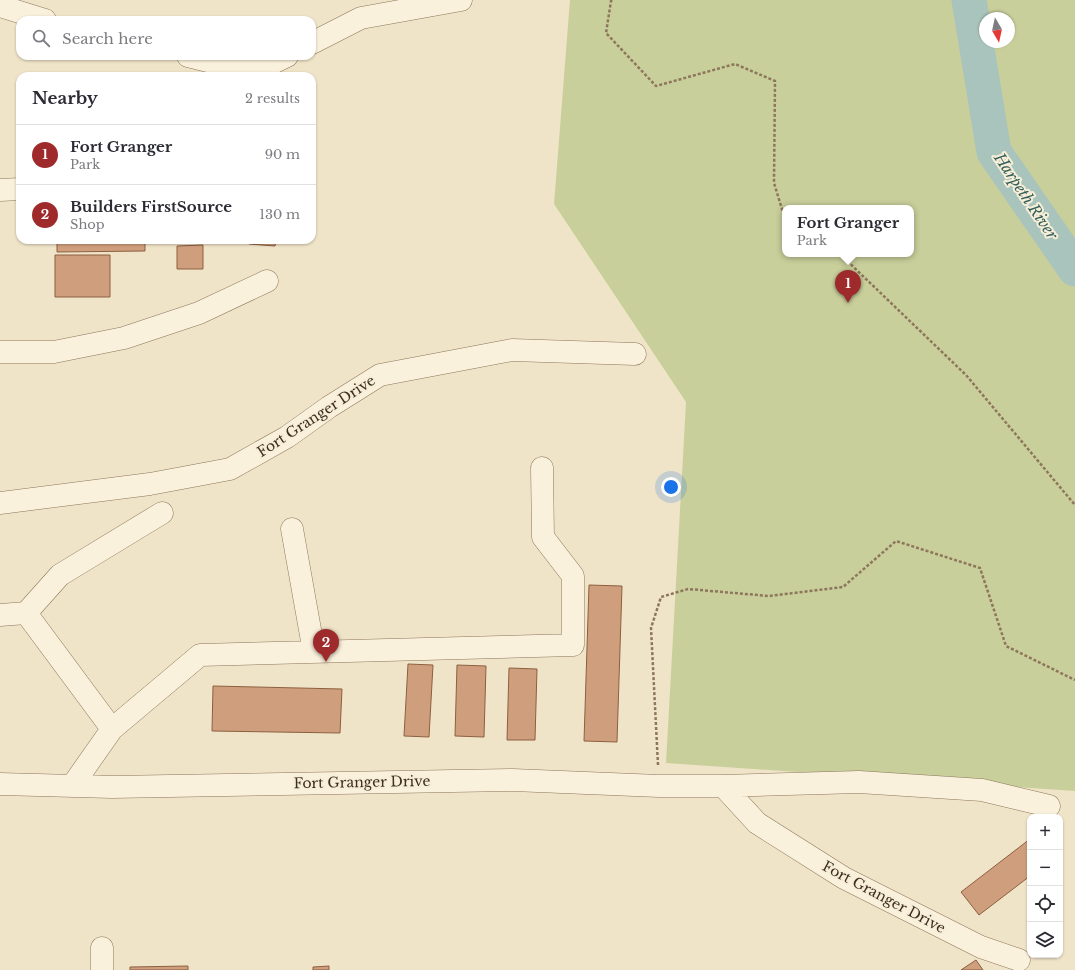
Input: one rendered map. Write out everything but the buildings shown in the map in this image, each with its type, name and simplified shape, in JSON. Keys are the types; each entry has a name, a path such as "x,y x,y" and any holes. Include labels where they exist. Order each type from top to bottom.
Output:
{"street":[{"path":"316,41 361,18 461,0"},
{"path":"0,6 32,16"},
{"path":"204,60 216,63 272,63 278,60"},
{"path":"0,190 16,189"},
{"path":"0,352 54,352 124,338 200,313 267,281"},
{"name":"Fort Granger Drive","path":"0,503 150,484 230,469 287,438 329,407 380,374 512,350 635,354"},
{"path":"72,786 112,729 200,655 573,645 573,576 542,537 542,468"},
{"path":"0,615 26,613 60,575 162,513"},
{"path":"292,529 314,652"},
{"path":"26,613 112,729"},
{"name":"Fort Granger Drive","path":"0,784 120,786 513,780 659,786 723,786 859,782 982,790 1050,806"},
{"name":"Fort Granger Drive","path":"723,786 757,823 844,878 981,947 1019,960"},
{"path":"102,948 102,970"}],"path":[{"path":"612,0 606,33 656,86 735,64 775,81 774,183 782,210"},
{"path":"843,257 966,375 1075,505"},
{"path":"659,786 651,628 661,597 688,589 769,596 843,587 896,541 980,568 1006,646 1075,680"}],"green space":[{"path":"570,0 1075,0 1075,791 666,763 686,402 554,204"}],"waterway":[{"name":"Harpeth River","path":"969,0 994,152 1075,269"}],"place":[{"name":"Fort Granger","path":"848,303"},
{"name":"Builders FirstSource","path":"326,662"}]}
